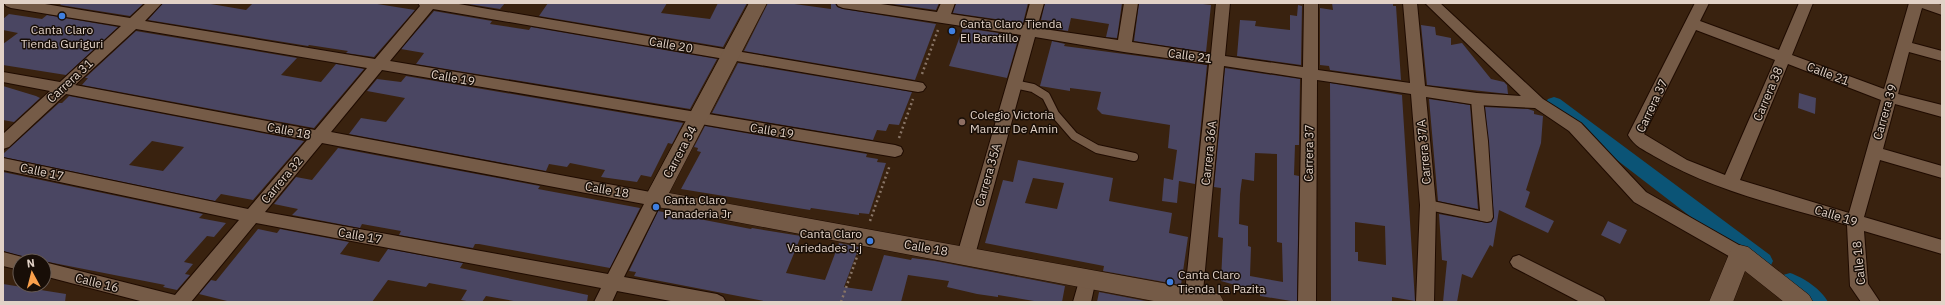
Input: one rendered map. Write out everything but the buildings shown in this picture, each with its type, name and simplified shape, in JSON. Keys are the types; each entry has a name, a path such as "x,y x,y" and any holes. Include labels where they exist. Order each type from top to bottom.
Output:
{"street":[{"name":"Calle 19","path":"11,3 895,151"},
{"name":"Carrera 31","path":"3,143 155,3"},
{"name":"Calle 20","path":"428,3 918,87"},
{"name":"Carrera 32","path":"180,302 428,3"},
{"name":"Carrera 34","path":"603,302 614,283 655,199 758,3"},
{"name":"Calle 21","path":"843,3 1124,47 1477,99 1538,103"},
{"path":"942,18 948,3"},
{"name":"Carrera 35A","path":"966,255 1037,3"},
{"path":"1124,47 1131,3"},
{"name":"Carrera 36A","path":"1199,301 1223,3"},
{"name":"Carrera 37","path":"1307,302 1311,3"},
{"name":"Carrera 37A","path":"1410,3 1428,205 1425,302"},
{"path":"1432,3 1538,103 1574,127 1640,197 1740,254 1801,302"},
{"name":"Carrera 37","path":"1702,3 1636,135 1640,140 1681,164 1730,184"},
{"name":"Carrera 38","path":"1730,184 1806,3"},
{"name":"Carrera 39","path":"1855,221 1916,3"},
{"path":"1922,3 1942,10"},
{"name":"Calle 21","path":"1692,23 1890,97 1942,111"},
{"path":"1904,46 1942,56"},
{"name":"Calle 18","path":"3,77 318,137 966,255 1199,301"},
{"path":"1428,205 1487,217 1482,141 1477,99"},
{"path":"1874,152 1942,172"},
{"name":"Calle 17","path":"3,164 252,216 718,302"},
{"name":"Calle 19","path":"1730,184 1942,247"},
{"name":"Calle 18","path":"1855,221 1859,286 1871,302"},
{"path":"1721,302 1740,254"},
{"path":"1519,262 1597,302"},
{"name":"Calle 16","path":"52,272 173,302"},
{"path":"1082,302 1087,279"}],"lane":[{"path":"1014,84 1033,88 1046,96 1055,114 1074,136 1097,149 1134,157"}],"waterway":[{"path":"1554,103 1763,261"},
{"path":"1790,281 1818,302"}],"place":[{"name":"Canta Claro Tienda Guriguri","path":"62,16"},
{"name":"Canta Claro Tienda El Baratillo","path":"952,31"},
{"name":"Colegio Victoria Manzur De Amin","path":"962,122"},
{"name":"Canta Claro Panaderia Jr","path":"656,207"},
{"name":"Canta Claro Variedades J.j","path":"870,241"},
{"name":"Canta Claro Tienda La Pazita","path":"1170,282"}]}
